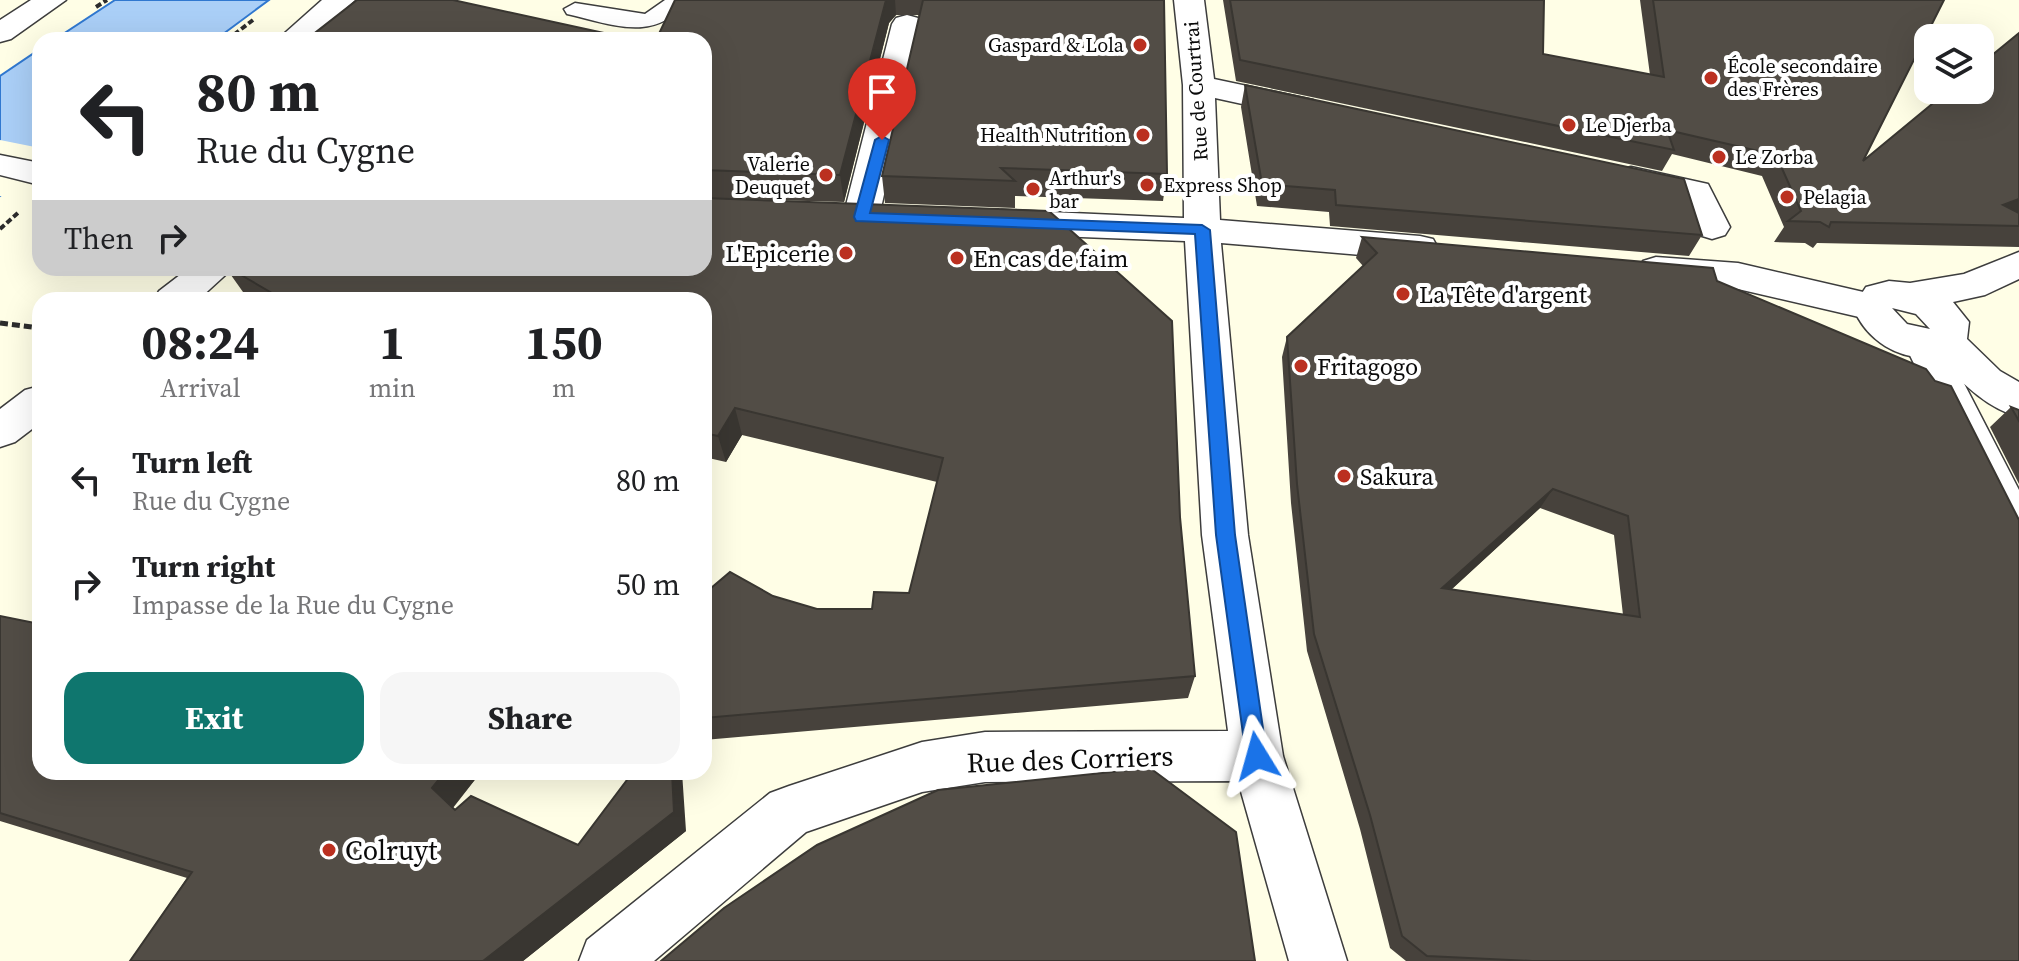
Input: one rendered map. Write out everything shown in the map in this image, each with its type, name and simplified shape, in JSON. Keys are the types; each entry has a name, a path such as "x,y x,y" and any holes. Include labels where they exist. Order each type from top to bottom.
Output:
{"street":[{"path":"0,33 51,0"},
{"path":"302,32 340,0"},
{"name":"Rue de Courtrai","path":"1189,0 1199,85 1202,230 1225,535 1257,756 1318,961"},
{"path":"862,217 869,198 907,24"},
{"path":"1199,85 1331,113"},
{"path":"0,165 32,172"},
{"path":"1604,172 1696,192 1712,227"},
{"path":"973,221 1202,230 1454,251"},
{"path":"1872,307 1880,296 1912,296 1972,286 2019,264"},
{"path":"1623,267 1738,276 1872,307"},
{"path":"183,292 204,276"},
{"path":"1912,296 1935,307 1949,322 1952,329 1934,342"},
{"path":"1872,307 1874,314 1888,329 1934,342 1986,382 2019,402"},
{"path":"1934,342 2019,535"},
{"path":"0,431 32,407"},
{"name":"Rue des Corriers","path":"608,961 789,812 922,767 985,757 1257,756"}],"lane":[{"path":"575,9 648,23 669,14 676,0"}],"path":[{"path":"0,323 32,327"}],"water":[{"path":"115,0 269,0 226,32 66,32"},
{"path":"32,54 32,173 0,196 0,76"}],"pier":[{"path":"0,140 32,146 32,178 5,197 0,196"}],"building":[{"path":"357,0 453,0 599,32 316,32"},
{"path":"675,0 886,0 840,175 712,170 712,32 660,32"},
{"path":"923,0 1164,0 1167,174 1001,168 1015,181 882,176"},
{"path":"1230,0 1544,0 1543,54 1664,77 1653,0 1944,0 1932,24 1914,24 1914,60 1863,161 1932,104 1994,104 1994,54 2019,33 2019,199 2003,205 2019,213 2019,226 1831,222 1829,227 1820,222 1788,221 1801,211 1776,155 1667,130 1674,150 1240,60"},
{"path":"1245,85 1684,179 1702,235 1336,205 1335,190 1262,184"},
{"path":"712,198 1049,211 1172,321 1180,517 1195,676 712,717 712,587 730,572 773,596 817,609 872,609 874,592 909,593 943,458 735,408 718,436 712,435 712,292 270,292 243,276 712,276"},
{"path":"1362,237 1713,268 1717,281 1926,369 1935,381 1951,386 2019,520 2019,961 1532,961 1427,956 1402,936 1370,815 1314,634 1297,484 1287,337 1377,253","holes":["1553,489 1628,516 1640,617 1442,588"]},
{"path":"2011,407 2019,410 2019,421"},
{"name":"Colruyt","path":"0,616 32,622 32,780 438,780 432,788 455,810 471,796 578,845 627,780 672,780 674,812 483,961 130,961 192,872 0,813"},
{"path":"1150,768 1236,832 1255,961 661,961 724,908 817,845 938,790"}],"place":[{"name":"Gaspard & Lola","path":"1140,45"},
{"name":"École secondaire des Frères","path":"1711,78"},
{"name":"Le Djerba","path":"1569,125"},
{"name":"Health Nutrition","path":"1143,135"},
{"name":"Le Zorba","path":"1719,157"},
{"name":"Valerie Deuquet","path":"826,175"},
{"name":"Express Shop","path":"1147,185"},
{"name":"Arthur's bar","path":"1033,189"},
{"name":"Pelagia","path":"1787,197"},
{"name":"L'Epicerie","path":"846,253"},
{"name":"En cas de faim","path":"957,258"},
{"name":"La Tête d'argent","path":"1403,294"},
{"name":"Fritagogo","path":"1301,366"},
{"name":"Sakura","path":"1344,476"},
{"name":"Colruyt","path":"329,850"}],"route":[{"path":"882,140 869,198 861,217 1202,230 1225,535 1257,756"}]}
